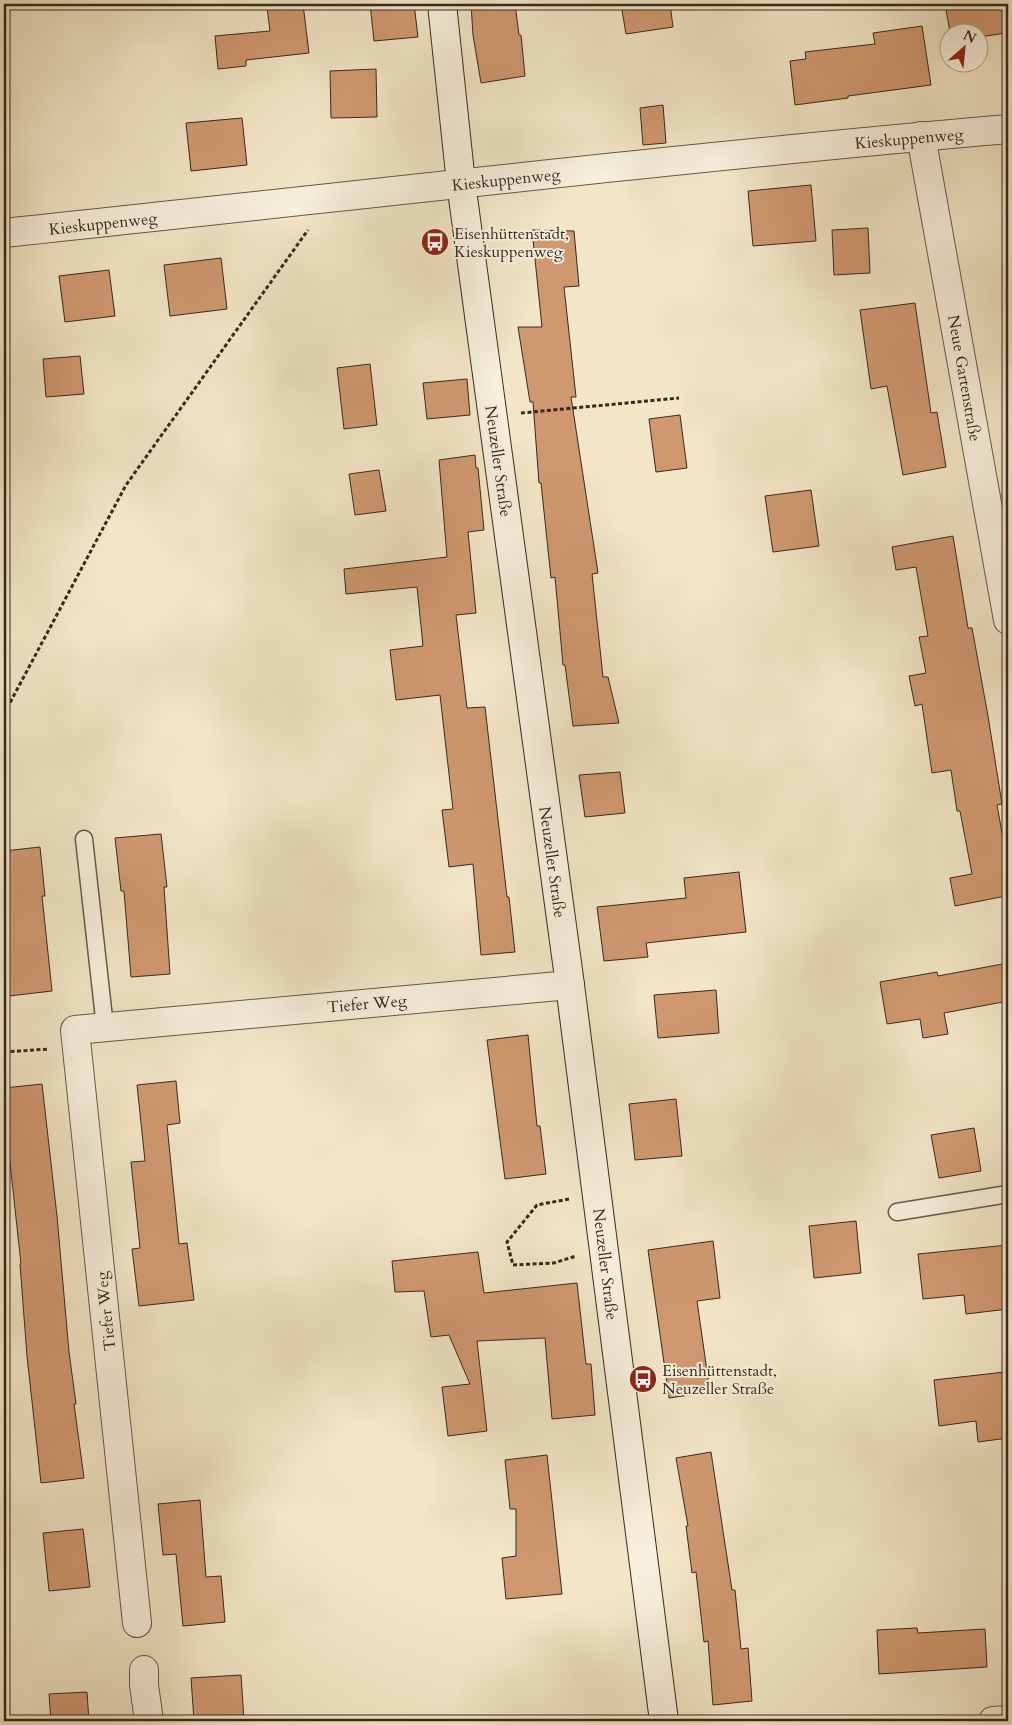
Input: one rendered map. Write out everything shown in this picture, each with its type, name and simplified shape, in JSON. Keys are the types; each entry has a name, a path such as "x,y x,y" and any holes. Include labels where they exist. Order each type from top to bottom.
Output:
{"street":[{"name":"Neuzeller Straße","path":"442,4 461,183 570,985 664,1721"},
{"name":"Kieskuppenweg","path":"4,233 330,199 461,183 921,136 1008,129"},
{"name":"Neue Gartenstraße","path":"921,136 1008,620"},
{"name":"Tiefer Weg","path":"137,1623 75,1030 570,985"},
{"path":"144,1670 149,1721"},
{"path":"993,1721 1008,1720"}],"lane":[{"path":"84,839 105,1027"},
{"path":"897,1212 1008,1194"}],"path":[{"path":"4,714 126,485 330,199"},
{"path":"493,416 679,398"},
{"path":"4,1052 77,1047"},
{"path":"597,1193 537,1205 507,1242 513,1265 554,1263 604,1247"},
{"path":"1003,1343 1008,1342"}],"building":[{"path":"303,4 309,53 246,60 246,66 218,69 215,36 270,31 267,7"},
{"path":"370,4 414,4 418,37 374,41"},
{"path":"471,4 515,4 519,35 521,35 525,76 481,83 473,35"},
{"path":"621,4 670,4 673,27 626,34"},
{"path":"945,4 1001,4 1006,33 990,35 990,22 948,22"},
{"path":"922,26 931,85 795,105 790,61 806,59 805,52 875,44 873,33"},
{"path":"376,69 377,117 331,118 330,71"},
{"path":"663,105 666,143 643,145 640,108"},
{"path":"242,118 247,165 191,171 186,123"},
{"path":"811,185 816,241 753,246 748,191"},
{"path":"868,228 870,273 834,275 832,230"},
{"path":"532,230 574,231 579,286 564,287 576,397 571,397 598,573 592,574 603,677 608,677 619,723 573,726 565,665 563,665 555,577 551,578 541,483 539,483 533,402 530,402 518,327 542,327"},
{"path":"221,258 227,309 170,316 164,265"},
{"path":"109,270 115,316 65,322 59,276"},
{"path":"915,303 931,413 937,412 946,467 903,475 887,386 871,389 860,310"},
{"path":"80,356 84,394 46,397 43,359"},
{"path":"370,364 377,425 344,429 337,368"},
{"path":"467,379 470,415 427,419 423,383"},
{"path":"680,415 687,468 656,472 649,419"},
{"path":"475,455 484,530 468,532 476,613 456,615 467,708 485,707 515,952 481,955 473,864 449,867 442,810 453,809 440,695 396,700 390,650 423,646 417,587 346,594 344,569 447,557 439,460"},
{"path":"379,470 386,511 355,515 349,474"},
{"path":"811,490 819,546 773,552 765,496"},
{"path":"953,536 968,628 972,628 988,716 1002,804 997,805 1008,866 1008,875 1002,876 1006,896 955,906 950,878 972,874 960,811 957,811 951,770 932,773 922,704 915,706 909,676 926,673 919,637 928,636 916,567 896,570 892,547"},
{"path":"620,772 625,813 585,817 579,775"},
{"path":"161,834 167,887 164,887 170,974 131,977 124,891 121,891 115,838"},
{"path":"40,847 45,896 42,896 52,991 9,996 4,945 4,851"},
{"path":"739,872 746,932 646,943 648,957 604,961 597,907 686,898 684,878"},
{"path":"1008,963 1008,1001 944,1013 948,1034 923,1038 920,1019 887,1024 880,982 937,972 938,976"},
{"path":"716,990 719,1033 658,1038 654,995"},
{"path":"528,1035 537,1126 540,1126 546,1174 505,1179 487,1040"},
{"path":"176,1081 180,1123 167,1125 179,1244 187,1243 194,1300 139,1306 132,1249 140,1248 131,1162 145,1161 137,1085"},
{"path":"42,1084 76,1404 74,1404 84,1478 41,1483 27,1356 21,1264 8,1144 4,1145 4,1088"},
{"path":"676,1099 682,1156 635,1160 629,1104"},
{"path":"974,1128 981,1171 939,1178 931,1135"},
{"path":"856,1221 861,1273 814,1278 809,1226"},
{"path":"713,1241 720,1298 697,1301 710,1392 669,1398 648,1250"},
{"path":"1008,1245 1008,1309 966,1314 964,1295 923,1299 918,1254"},
{"path":"478,1252 484,1293 577,1283 586,1364 591,1364 595,1415 552,1419 545,1338 477,1341 487,1431 448,1436 442,1387 470,1384 449,1335 431,1337 424,1291 395,1292 392,1261"},
{"path":"1005,1372 1008,1400 1008,1438 978,1442 976,1421 939,1426 934,1380"},
{"path":"711,1452 732,1590 735,1590 741,1649 748,1648 752,1701 713,1705 708,1641 704,1642 696,1572 692,1573 686,1526 688,1526 676,1458"},
{"path":"547,1455 562,1594 506,1599 502,1558 516,1556 516,1509 510,1509 505,1460"},
{"path":"200,1500 206,1577 221,1576 225,1622 183,1626 176,1554 163,1555 158,1504"},
{"path":"83,1529 90,1587 49,1591 43,1533"},
{"path":"917,1628 918,1633 985,1629 987,1667 879,1674 877,1630"},
{"path":"241,1675 244,1721 194,1721 191,1678"},
{"path":"87,1692 89,1721 51,1721 49,1694"}],"place":[{"name":"Eisenhüttenstadt, Kieskuppenweg","path":"435,242"},
{"name":"Eisenhüttenstadt, Neuzeller Straße","path":"643,1379"}]}
